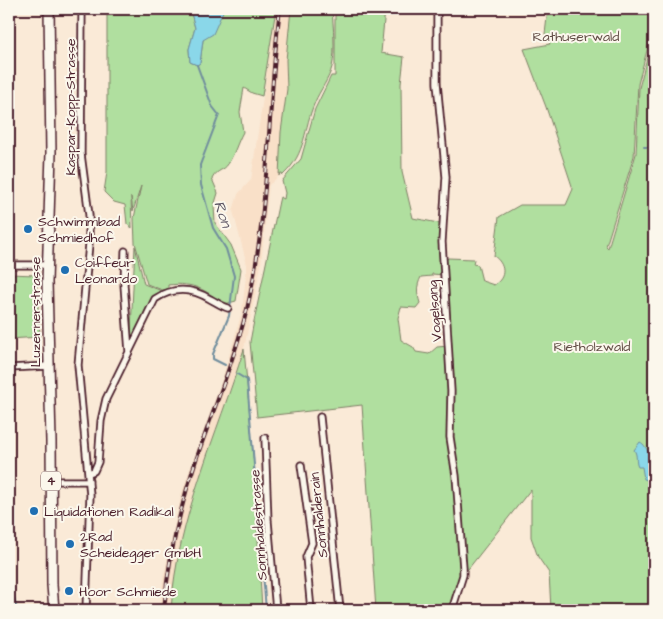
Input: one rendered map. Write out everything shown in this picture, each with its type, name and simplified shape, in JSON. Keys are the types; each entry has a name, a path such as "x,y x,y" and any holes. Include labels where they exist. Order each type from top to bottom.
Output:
{"main road":[{"name":"Luzernerstrasse","path":"49,9 51,153 47,265 52,585"},
{"name":"4","path":"49,610 52,585"},
{"name":"4","path":"52,585 54,610"}],"street":[{"name":"Kaspar-Kopp-Strasse","path":"82,9 81,154 89,215 89,244 78,364 89,473 86,610"},
{"name":"Vogelsang","path":"437,9 437,74 446,177 442,242 450,383 450,437 456,476 463,568 463,575 452,610"},
{"path":"125,251 124,284 129,330 129,354"},
{"path":"9,265 47,265"},
{"path":"89,473 94,471 98,462 101,421 106,399 129,354 148,309 160,296 174,290 188,291 228,308"},
{"path":"9,368 49,366"},
{"name":"Sonnhalderain","path":"320,417 340,610"},
{"name":"Sonnhaldestrasse","path":"265,438 268,521 276,610"},
{"path":"301,465 312,543 306,557 311,610"},
{"path":"51,480 89,481"}],"shaded area":[{"path":"276,9 291,9 286,60 287,89 281,132 279,176 269,185 261,265 244,349 192,499 182,539 171,610 160,610 163,579 182,492 221,383 242,312 247,265 233,211 238,194 251,180"}],"green space":[{"path":"107,9 190,9 195,28 189,49 190,62 197,65 200,63 203,40 224,9 276,9 262,96 244,88 240,112 243,132 228,164 216,173 212,179 218,193 214,206 215,223 231,245 241,269 236,301 225,304 205,291 192,286 168,285 168,289 162,290 147,284 135,243 134,218 141,186 133,211 131,197 132,228 127,224 125,205 114,202 104,192 107,172"},
{"path":"291,9 332,9 334,53 331,71 311,112 301,149 291,167 283,175 280,173 279,176 281,132 287,89 286,60"},
{"path":"335,9 385,9 381,53 404,57 401,84 402,172 413,218 443,224 444,275 432,274 432,276 421,277 418,284 420,303 416,308 401,307 398,318 401,340 413,347 416,352 429,354 437,347 448,346 461,574 450,610 376,610 362,405 257,417 250,342 253,326 280,197 284,199 285,193 282,181 301,159 315,109 331,76 335,76"},
{"path":"548,9 654,9 654,610 551,610 549,573 538,557 531,537 531,489 465,573 453,452 445,261 448,258 474,259 473,264 478,265 482,281 494,285 503,274 498,259 494,256 499,217 520,205 566,205 573,189 546,107 524,49 550,44 545,34","holes":["650,39 652,39 639,88 636,154 608,248 606,246 634,156 638,84"]},
{"path":"135,246 144,284 162,291 149,303 132,345 131,330"},
{"path":"9,274 36,275 40,337 9,339"},
{"path":"244,349 253,452 262,610 171,610 181,543 190,510"}],"water":[{"path":"190,9 224,9 213,34 203,40 200,63 197,65 190,62 189,49 195,28"},
{"path":"640,442 646,447 653,467 654,476 648,480 644,479 642,467 638,467 634,450"}],"waterway":[{"name":"Ron","path":"197,65 212,106 219,115 200,165 201,185 213,228 226,249 234,276 229,316 213,354 213,359 225,365"},
{"path":"644,147 654,147"},
{"name":"Ron","path":"237,374 247,380 266,610"},
{"path":"9,573 16,607"}],"railway":[{"path":"164,610 171,554 184,499 236,348 247,309 260,235 280,9"}],"place":[{"name":"Schwimmbad Schmiedhof","path":"28,229"},
{"name":"Coiffeur Leonardo","path":"65,270"},
{"name":"Liquidationen Radikal","path":"34,511"},
{"name":"2Rad Scheidegger GmbH","path":"70,544"},
{"name":"Hoor Schmiede","path":"69,591"}],"park label":[{"name":"Rathuserwald","path":"576,36"},
{"name":"Rietholzwald","path":"592,346"}]}
